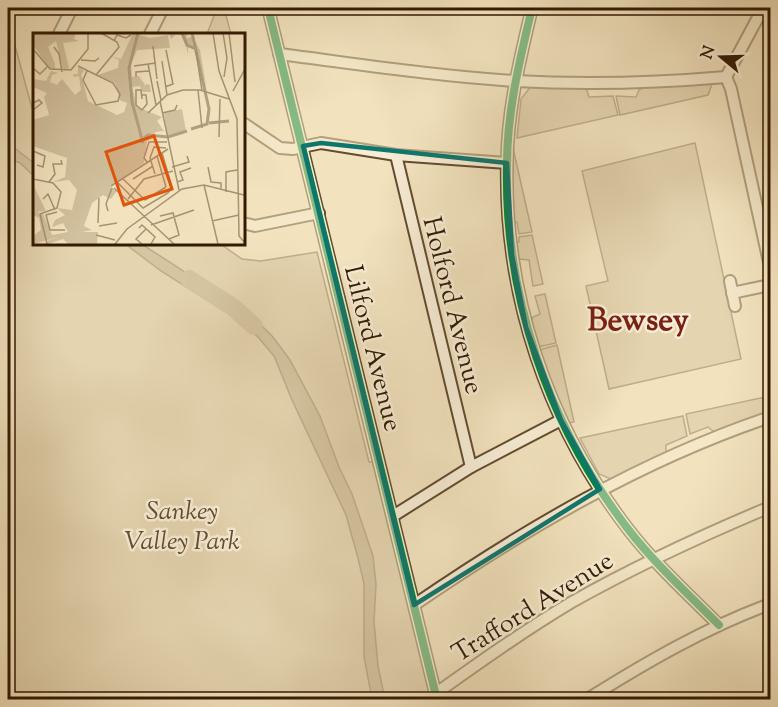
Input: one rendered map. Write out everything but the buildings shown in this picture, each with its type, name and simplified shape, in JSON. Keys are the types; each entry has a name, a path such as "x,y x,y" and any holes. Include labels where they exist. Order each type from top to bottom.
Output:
{"street":[{"path":"60,33 72,8"},
{"path":"150,33 163,8"},
{"name":"Lilford Avenue","path":"268,8 436,697"},
{"path":"532,8 515,81 507,163 512,255 526,327 561,420 600,489 654,559 719,625"},
{"path":"763,8 726,76 731,89 771,267"},
{"path":"279,54 515,81 663,82 726,76"},
{"path":"244,124 280,148 293,149 321,143 396,155 507,163"},
{"name":"Holford Avenue","path":"396,155 471,467"},
{"path":"244,223 255,226 319,213"},
{"path":"730,281 735,306"},
{"path":"732,293 771,285"},
{"path":"414,605 511,540 600,489 738,428 771,417"},
{"path":"393,516 471,467 561,420"},
{"name":"Trafford Avenue","path":"436,697 530,629 572,603 654,559 771,507"},
{"path":"586,699 654,659 719,625 771,604"}],"highlighted area":[{"path":"321,143 507,163 512,255 526,327 561,420 600,489 414,605 303,146"}],"green space":[{"path":"217,8 224,8 231,33 207,33"},
{"name":"Sankey Valley Park","path":"8,20 33,109 33,244 220,244 242,259 261,261 317,252 369,462 375,462 431,699 8,699"},
{"path":"711,83 708,95 620,115 616,96 636,97 639,90 645,87"},
{"path":"532,85 581,87 587,90 589,97 613,96 618,115 517,138 521,99"},
{"path":"695,143 741,359 609,389 586,286 608,281 582,171"},
{"path":"513,148 532,232 519,234 517,222 513,222 511,171"},
{"path":"532,235 543,284 533,286 529,260 519,259 515,242 519,242 519,237"},
{"path":"545,294 556,343 538,347 531,321 533,317 540,314 535,296"},
{"path":"557,345 574,422 568,423 547,376 539,350"},
{"path":"770,396 770,414 714,432 708,427 690,434 686,414"},
{"path":"683,416 687,436 666,445 666,453 613,480 599,474 580,438"}],"shaded area":[{"path":"8,143 33,162 33,175 20,163 8,158"},
{"path":"125,244 142,244 182,270 210,293 261,325 290,360 320,416 352,494 373,556 376,584 374,622 378,666 385,699 372,699 364,657 364,584 346,515 274,356 257,336 237,319 161,271"}],"waterway":[{"path":"189,279 233,307 254,326"}],"cycle path":[{"path":"268,8 437,700"},
{"path":"532,8 512,105 507,164 508,213 513,262 536,357 575,447 600,489 649,554 719,625"}],"district":[{"name":"Bewsey","path":"638,319"}]}
